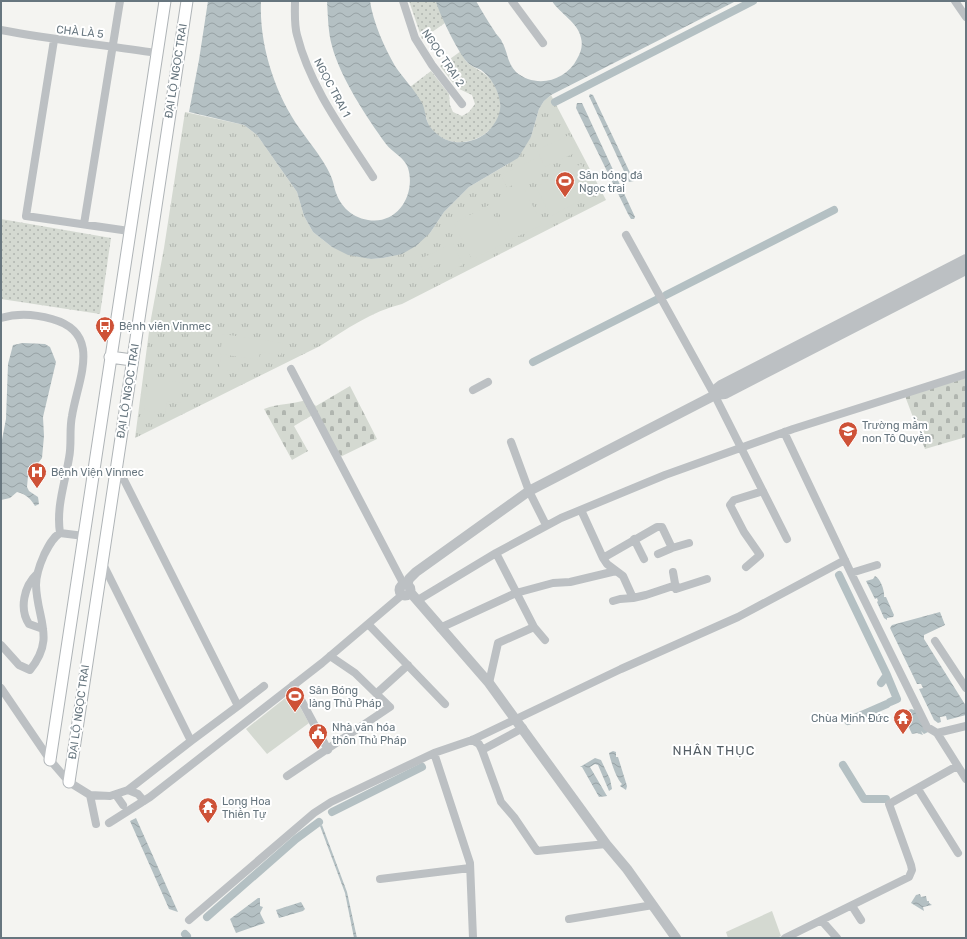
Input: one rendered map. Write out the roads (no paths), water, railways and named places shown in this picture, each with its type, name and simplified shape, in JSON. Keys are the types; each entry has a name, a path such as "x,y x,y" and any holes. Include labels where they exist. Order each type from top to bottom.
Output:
{"main road":[{"name":"ĐẠI LỘ NGỌC TRAI","path":"50,760 164,1"},
{"name":"ĐẠI LỘ NGỌC TRAI","path":"69,782 101,562 187,1"},
{"path":"110,357 132,360"}],"street":[{"path":"84,224 120,1"},
{"name":"NGỌC TRAI 1","path":"295,1 296,33 305,61 322,97 373,177"},
{"name":"NGỌC TRAI 2","path":"403,1 415,38 432,65 462,104"},
{"path":"512,1 543,43"},
{"path":"955,1 966,17"},
{"name":"CHÀ LÀ 5","path":"1,30 54,40 112,46 156,53"},
{"path":"54,40 26,216 129,231"},
{"path":"626,235 715,395 787,539"},
{"path":"715,395 716,389 721,385 966,259"},
{"path":"108,823 144,801 330,656 406,589 410,577 416,572 529,491 715,395 726,394 966,270"},
{"path":"1,318 11,315 40,315 59,321 70,326 79,334 83,346 83,368 72,416 72,443 59,508 58,520 60,533"},
{"path":"291,369 406,589 418,600 440,628 489,684 523,728 606,844 627,869 676,938"},
{"path":"418,600 546,525 581,517 666,475 784,432 966,374"},
{"path":"473,390 488,382"},
{"path":"784,432 851,573 927,727 938,734 966,779"},
{"path":"511,442 529,491 546,525"},
{"path":"116,466 238,706"},
{"path":"746,567 760,555 744,532 730,505 734,500 763,491"},
{"path":"581,517 603,558 607,564 623,576 633,598"},
{"path":"603,558 657,527 662,527 672,548"},
{"path":"43,629 29,624 23,611 27,587 37,574 48,547 55,536 60,533 84,536"},
{"path":"634,539 644,559"},
{"path":"658,554 689,543"},
{"path":"496,553 534,627 544,640"},
{"path":"189,920 325,806 434,753 472,740 614,672 738,617 845,560"},
{"path":"101,562 144,654 168,701 191,741"},
{"path":"851,573 877,565"},
{"path":"440,628 516,593 553,583 570,582 616,571"},
{"path":"673,572 676,589 707,579"},
{"path":"1,645 19,665 30,670 37,662 43,648 43,629 36,584 37,574"},
{"path":"613,601 620,598 633,598 646,595 676,584"},
{"path":"368,624 445,704"},
{"path":"489,684 498,643 534,627"},
{"path":"935,642 966,688"},
{"path":"287,776 328,750 390,707 354,673 330,656"},
{"path":"376,693 408,665"},
{"path":"293,685 328,750"},
{"path":"1,688 50,760 69,782 90,795 99,796 116,795 128,790 264,686"},
{"path":"938,734 966,726"},
{"path":"482,750 523,728"},
{"path":"472,740 479,744 482,750 501,802 514,816 537,851 606,844"},
{"path":"434,753 470,868 473,938"},
{"path":"785,938 904,880 911,874 911,865 889,804 958,766"},
{"path":"918,789 958,854"},
{"path":"128,790 138,794 144,801"},
{"path":"90,795 96,824"},
{"path":"116,795 123,805"},
{"path":"380,879 470,868"},
{"path":"569,918 653,905"},
{"path":"852,906 861,920"},
{"path":"822,921 835,937"}],"water":[{"path":"208,1 261,1 263,35 270,68 276,85 291,115 325,164 338,198 346,209 356,216 368,220 379,220 388,218 396,213 402,206 407,197 409,188 410,178 408,168 404,161 389,147 379,134 355,97 341,71 331,41 328,24 327,1 370,1 376,26 387,51 395,66 422,103 426,119 430,126 443,138 455,142 467,142 485,134 491,128 500,112 499,98 496,89 488,76 464,59 445,24 436,1 476,1 501,41 513,69 524,77 541,81 550,80 566,73 577,59 582,46 582,41 576,27 552,1 736,1 551,95 544,101 539,109 531,137 518,158 469,187 444,212 430,233 416,246 402,254 371,259 348,255 332,247 313,232 304,216 297,192 257,135 244,125 189,112"},
{"path":"590,94 593,95 634,181 629,182 589,96"},
{"path":"577,103 582,103 635,217 634,219 631,219 628,214 576,108"},
{"path":"23,343 45,344 50,347 56,362 43,417 44,436 42,458 28,476 27,487 29,491 38,497 39,504 35,506 28,497 17,492 10,498 1,500 1,445 6,419 8,364 13,345"},
{"path":"875,576 881,583 884,597 886,597 894,615 893,617 887,618 887,620 884,618 877,602 877,598 875,599 866,581 873,579"},
{"path":"940,612 945,625 924,635 924,639 966,706 966,715 947,720 946,716 940,717 941,722 938,723 934,720 919,689 923,688 921,684 917,684 890,628 892,625"},
{"path":"911,709 918,711 928,732 924,734 921,731 923,735 917,733 912,734 902,713"},
{"path":"613,751 616,752 616,757 618,757 627,786 626,790 620,786 622,784 612,765 609,753"},
{"path":"595,758 601,760 610,779 612,789 609,791 598,765 595,764 590,767 607,796 599,797 582,767 580,767"},
{"path":"136,818 178,912 169,909 130,821"},
{"path":"322,825 347,892 357,938 354,938 345,893 320,826"},
{"path":"920,894 921,897 926,896 927,901 929,901 932,905 923,907 924,911 911,903 916,895"},
{"path":"260,898 260,906 263,907 260,913 265,923 236,933 230,919"},
{"path":"301,902 305,909 303,911 279,918 276,910"}],"waterway":[{"path":"555,102 753,1"},
{"path":"666,295 834,210"},
{"path":"533,362 658,299"},
{"path":"839,575 887,675 881,683"},
{"path":"887,675 897,699 890,702"},
{"path":"848,721 887,704"},
{"path":"843,765 864,799 886,799"},
{"path":"332,812 422,767"},
{"path":"207,917 296,839 319,822"}],"place":[{"name":"Sân bóng đá Ngọc trai","path":"565,198"},
{"name":"Bệnh viên Vinmec","path":"105,343"},
{"name":"Trường mầm non Tô Quyền","path":"848,448"},
{"name":"Bệnh Viện Vinmec","path":"37,489"},
{"name":"Sân Bóng làng Thủ Pháp","path":"295,713"},
{"name":"Chùa Minh Đức","path":"903,735"},
{"name":"Nhà văn hóa thôn Thủ Pháp","path":"318,750"},
{"name":"Long Hoa Thiền Tự","path":"208,824"}],"district":[{"name":"NHÂN THỤC","path":"714,750"}]}
